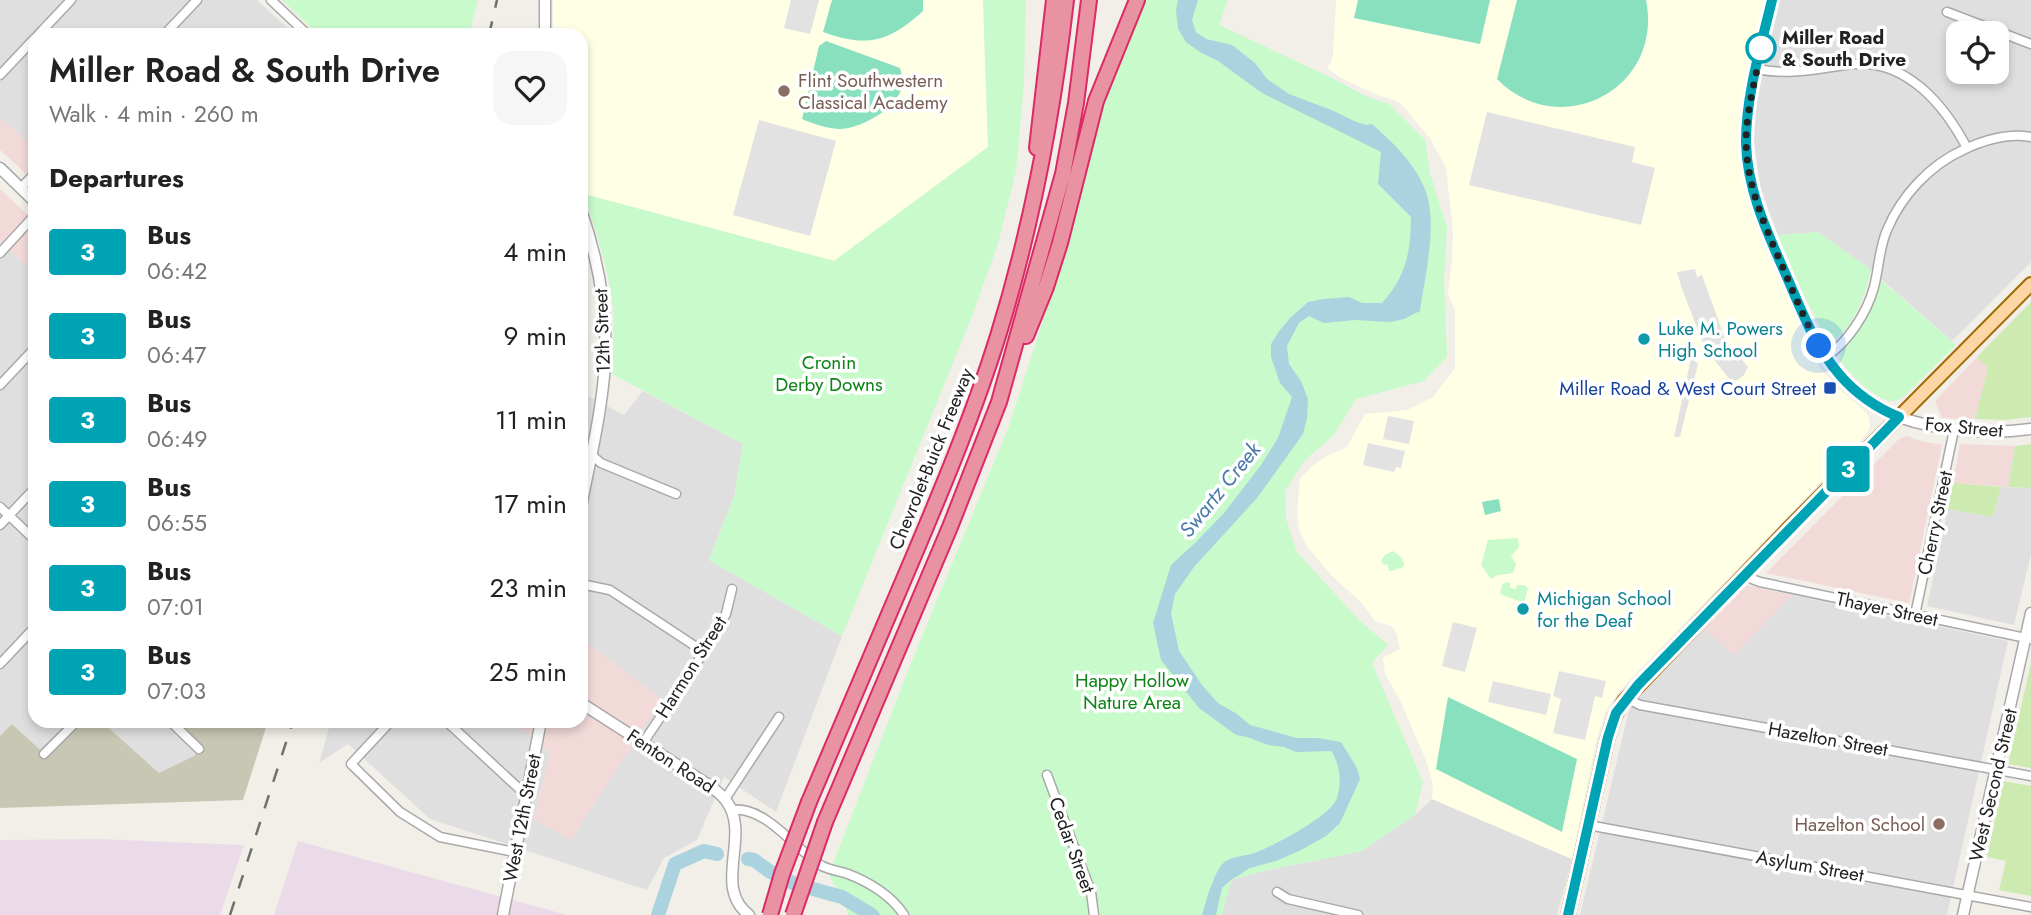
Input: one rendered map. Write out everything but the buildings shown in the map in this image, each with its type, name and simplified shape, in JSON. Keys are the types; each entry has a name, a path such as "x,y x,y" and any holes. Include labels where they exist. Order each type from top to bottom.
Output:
{"highway":[{"path":"1028,231 1054,0"},
{"name":"Chevrolet-Buick Freeway","path":"770,915 809,802 958,448 998,337 1028,231 1052,113 1066,0"},
{"name":"Chevrolet-Buick Freeway","path":"793,915 825,822 955,514 999,402 1063,174 1076,103 1089,0"},
{"path":"999,402 1046,287 1070,205 1093,110 1137,0"}],"main road":[{"path":"1772,0 1749,108 1746,140 1753,190 1762,221 1809,327 1826,357 1841,377 1861,395 1879,408 1899,417"},
{"path":"1568,915 1609,732 1616,713 1626,698 1745,573 2031,284"}],"street":[{"path":"44,28 71,0"},
{"path":"171,28 197,0"},
{"path":"271,0 300,27"},
{"path":"545,0 545,28"},
{"path":"1947,12 2031,44"},
{"path":"0,75 28,45"},
{"path":"1757,69 1802,72 1861,64 1889,69 1911,80 1931,95 1944,110 1967,148"},
{"path":"1826,357 1839,348 1867,305 1874,287 1885,236 1902,203 1914,187 1932,170 1967,148 1994,139 2031,137"},
{"path":"0,168 28,195"},
{"path":"21,188 28,180"},
{"path":"0,253 28,223"},
{"name":"12th Street","path":"588,235 598,271 605,326 603,381 591,453"},
{"path":"0,385 28,355"},
{"name":"Fox Street","path":"1899,417 1932,428 2012,431 2031,429"},
{"name":"Cherry Street","path":"1915,615 1954,430"},
{"path":"588,451 601,463 676,494"},
{"path":"588,469 591,453"},
{"path":"0,525 28,496"},
{"path":"0,507 28,534"},
{"name":"Thayer Street","path":"1745,573 1762,582 2028,638"},
{"path":"588,585 610,590 704,652"},
{"name":"Harmon Street","path":"643,743 726,614 732,589"},
{"name":"West Second Street","path":"1964,915 2028,638 2031,613"},
{"path":"0,663 28,634"},
{"name":"Hazelton Street","path":"1626,698 1640,705 2031,776"},
{"name":"Fenton Road","path":"588,708 725,799 732,810 736,829 732,889 736,900 749,915"},
{"path":"725,799 779,717"},
{"path":"44,754 70,728"},
{"path":"177,728 198,750"},
{"path":"384,728 351,764 400,812 440,837 514,852"},
{"path":"454,728 526,795"},
{"name":"West 12th Street","path":"503,915 540,728"},
{"name":"Cedar Street","path":"1046,775 1091,892 1094,915"},
{"path":"732,810 754,813 782,832 822,866 852,876 884,893 904,915"},
{"name":"Asylum Street","path":"1588,825 2031,907"},
{"path":"1276,892 1289,899 1359,915"}],"shaded area":[{"path":"0,0 257,0 287,28 28,28 28,142 0,118"},
{"name":"Flint Southwestern Classical Academy","path":"553,0 983,0 988,147 834,261 588,195 588,28 553,28"},
{"path":"791,0 819,0 810,34 784,28"},
{"path":"1336,0 1764,0 1740,117 1740,160 1745,192 1756,226 1820,368 1866,412 1870,427 1866,435 1611,702 1596,741 1572,859 1432,799 1433,784 1426,760 1399,698 1385,674 1383,658 1400,649 1396,632 1391,626 1375,621 1362,603 1332,576 1306,545 1299,529 1297,512 1300,479 1311,467 1347,447 1365,414 1407,410 1433,397 1455,368 1455,310 1448,294 1453,231 1446,168 1431,140 1397,101 1341,78 1327,68 1333,55"},
{"path":"1778,0 2031,0 2031,262 1952,341 1871,270 1818,232 1778,235 1760,187 1754,141 1756,106"},
{"path":"1487,112 1635,147 1632,162 1655,168 1641,225 1469,185"},
{"path":"0,118 28,142 28,176 0,150"},
{"path":"759,120 836,141 810,236 733,215"},
{"path":"0,189 28,215 28,267 0,241"},
{"path":"0,241 28,267 28,728 74,730 48,757 12,724 0,736"},
{"path":"1695,269 1697,277 1702,275 1725,339 1748,367 1738,380 1730,380 1705,348 1682,289 1677,272"},
{"path":"1977,357 1988,368 1975,419 1942,418 1935,401"},
{"path":"1691,358 1698,364 1680,437 1674,437"},
{"path":"643,391 743,444 734,497 709,560 842,636 776,812 724,777 697,840 664,858 647,890 430,819 348,744 319,763 329,728 522,728 550,754 534,819 571,839 661,699 588,643 588,396 624,415"},
{"path":"1388,416 1414,421 1409,444 1383,439"},
{"path":"1907,436 1942,445 1909,603 1766,573 1899,439"},
{"path":"1368,443 1405,451 1401,468 1396,467 1394,472 1363,465"},
{"path":"1960,444 2015,446 2008,487 1953,483"},
{"path":"2001,487 2031,488 2031,554 2014,625 1927,606 1948,509 1993,517"},
{"path":"1746,585 1792,595 1734,655 1703,628"},
{"path":"1792,595 2008,641 1947,915 1580,915 1630,706 1703,628 1734,654"},
{"path":"1453,622 1477,628 1465,672 1442,666"},
{"path":"588,643 662,699 571,840 534,819 550,754 522,728 588,728"},
{"path":"1559,671 1606,681 1602,698 1595,696 1585,740 1553,733 1561,699 1553,696"},
{"path":"1493,681 1551,694 1546,715 1488,702"},
{"path":"12,724 48,757 74,731 71,728 109,728 159,773 194,756 203,747 184,728 266,728 243,800 0,808 0,736"},
{"path":"109,728 185,728 204,746 194,756 159,773"},
{"path":"1432,799 1572,859 1557,915 1222,915 1231,880 1362,851 1415,815"},
{"path":"99,839 244,845 220,915 0,915 0,840"},
{"path":"298,841 567,915 274,915"}],"green space":[{"path":"282,0 478,0 471,28 312,28"},
{"path":"832,0 923,0 923,11 888,35 865,41 852,40 823,32"},
{"name":"Cronin Derby Downs","path":"983,0 1026,0 1024,83 1016,171 998,244 972,316 842,636 709,560 734,497 743,444 612,374 611,294 602,251 588,207 588,195 834,261 988,147"},
{"name":"Happy Hollow Nature Area","path":"1144,0 1228,0 1219,25 1366,96 1389,104 1425,140 1430,173 1447,228 1444,280 1447,357 1424,381 1356,399 1334,435 1305,460 1285,491 1286,518 1297,552 1359,620 1388,645 1372,663 1423,782 1415,815 1362,851 1231,880 1222,915 849,915 829,874 911,663 1009,426 1066,249 1107,88"},
{"path":"1358,0 1490,0 1480,44 1354,18"},
{"path":"1517,0 1646,0 1647,32 1639,59 1623,81 1602,97 1577,106 1549,106 1522,98 1497,79"},
{"path":"826,41 900,68 902,87 891,105 866,122 847,128 829,128 802,119 819,46"},
{"path":"1818,232 1871,270 1857,312 1844,331 1828,342 1778,235"},
{"path":"1880,279 1956,345 1903,397 1894,401 1871,392 1840,360 1841,352 1873,305"},
{"path":"2031,302 2031,417 1975,419 1988,368 1977,357"},
{"path":"2031,444 2031,488 2008,487 2015,446"},
{"path":"1953,483 2001,487 1993,517 1948,509"},
{"path":"1499,499 1501,511 1485,515 1482,502"},
{"path":"1518,538 1519,547 1511,556 1516,564 1513,573 1491,579 1481,565 1488,540"},
{"path":"1393,551 1402,558 1404,564 1403,567 1389,571 1387,564 1384,565 1381,561"},
{"path":"1510,583 1510,588 1516,589 1517,585 1524,585 1528,588 1524,603 1500,594 1502,585"},
{"path":"2031,663 2031,768 2008,764"},
{"path":"1448,697 1577,759 1562,832 1436,769"},
{"path":"2003,781 2031,786 2031,896 1999,890 2006,861 1987,857"}],"water":[{"path":"1178,0 1198,0 1192,20 1196,32 1206,39 1232,45 1255,63 1267,79 1289,94 1354,121 1372,124 1408,160 1424,187 1431,232 1420,311 1391,322 1355,320 1324,323 1309,316 1299,323 1287,346 1289,364 1301,381 1308,399 1303,434 1257,498 1194,567 1175,594 1171,613 1179,651 1218,703 1250,725 1297,738 1341,742 1357,768 1360,779 1340,823 1326,836 1301,850 1250,868 1231,880 1222,888 1216,915 1202,915 1211,885 1222,865 1229,859 1257,852 1276,843 1324,813 1337,798 1338,768 1331,751 1296,752 1236,735 1199,708 1161,660 1153,623 1171,565 1224,513 1278,438 1292,397 1280,383 1271,357 1271,344 1290,318 1308,302 1349,297 1362,303 1382,303 1397,283 1406,263 1411,217 1378,184 1381,152 1262,93 1186,42 1178,29"},
{"path":"837,892 881,915 859,915 844,905"}],"waterway":[{"path":"658,915 675,864 704,851 717,854"},
{"path":"748,859 795,884 842,897 872,915"}],"railway":[{"path":"491,28 497,0"},
{"path":"230,915 291,728"}],"bus line":[{"name":"3","path":"1568,915 1608,737 1618,710 1629,694 1899,417 1879,408 1861,395 1841,377 1826,357 1805,318 1757,205 1749,169 1747,130 1752,90 1772,0"}],"place":[{"name":"Miller Road & South Drive","path":"1761,48"},
{"name":"Flint Southwestern Classical Academy","path":"784,91"},
{"name":"Luke M. Powers High School","path":"1644,339"},
{"name":"Miller Road & West Court Street","path":"1830,388"},
{"name":"Michigan School for the Deaf","path":"1523,609"},
{"name":"Hazelton School","path":"1939,824"}],"route":[{"path":"1761,48 1747,130 1751,183 1766,230 1819,346"}],"water label":[{"name":"Swartz Creek","path":"1220,490"}]}
